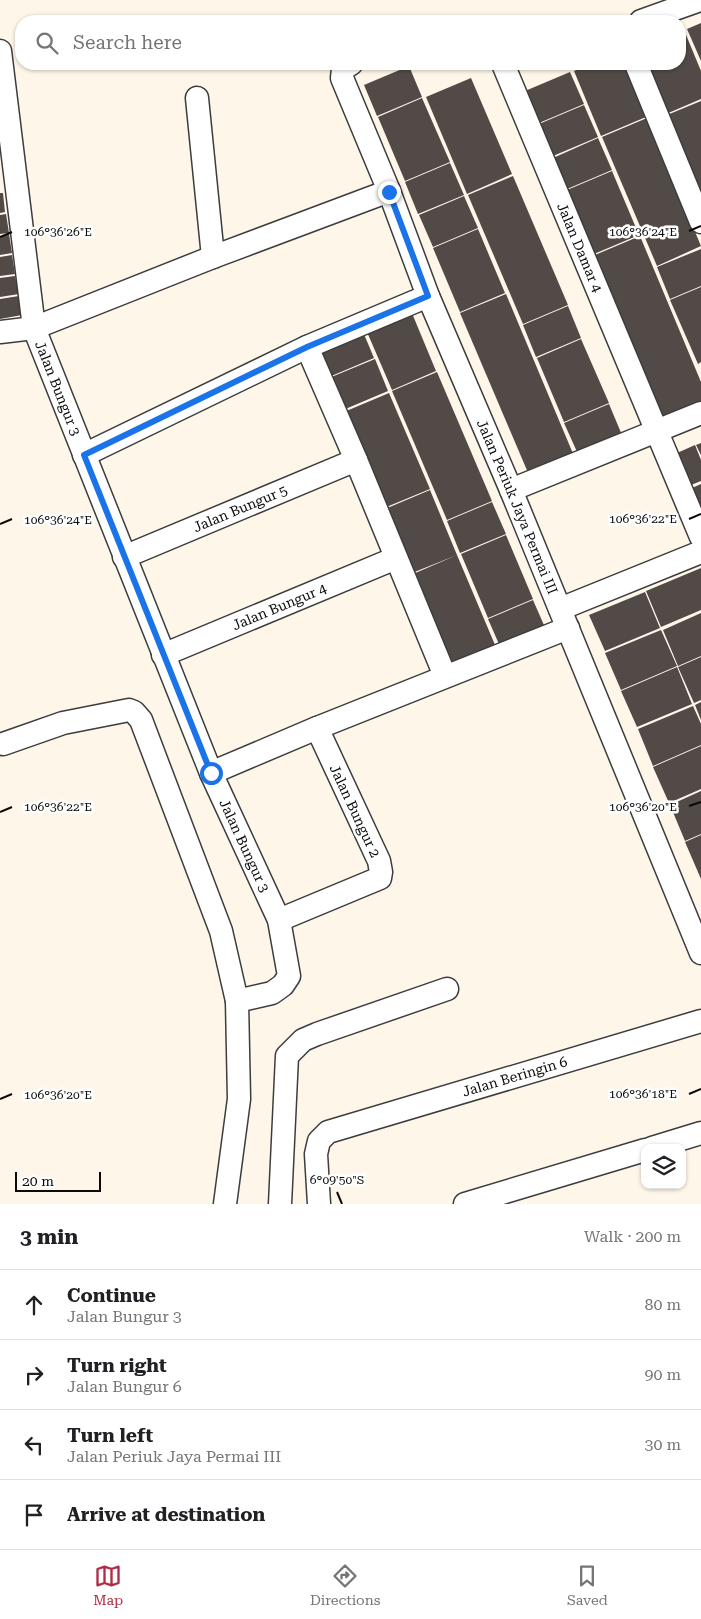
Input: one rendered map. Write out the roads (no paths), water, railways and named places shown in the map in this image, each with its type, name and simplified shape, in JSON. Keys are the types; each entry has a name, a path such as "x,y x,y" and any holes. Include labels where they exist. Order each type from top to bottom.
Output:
{"street":[{"path":"658,15 700,0"},
{"name":"Jalan Bungur 3","path":"0,50 34,328 211,773 279,920 289,976 284,985 272,993 237,1001"},
{"name":"Jalan Periuk Jaya Permai III","path":"343,70 342,78 389,192 428,296 511,490 701,953"},
{"name":"Jalan Damar 4","path":"506,70 701,537"},
{"path":"638,70 701,222"},
{"path":"197,98 213,258"},
{"path":"0,332 34,328 389,192"},
{"path":"84,455 307,347 428,296"},
{"path":"307,347 445,676"},
{"path":"511,490 701,413"},
{"name":"Jalan Bungur 5","path":"124,557 356,460"},
{"path":"211,773 445,676 701,552"},
{"name":"Jalan Bungur 4","path":"163,655 396,558"},
{"path":"3,744 63,723 130,710 137,715 221,931 237,1001 239,1099 225,1204"},
{"name":"Jalan Bungur 2","path":"279,920 380,878 379,862 317,728"},
{"path":"280,1204 287,1056 303,1040 317,1034 447,989"},
{"name":"Jalan Beringin 6","path":"319,1204 316,1154 319,1141 328,1132 701,1021"},
{"path":"665,1144 701,1133"},
{"path":"466,1204 641,1151"}]}
